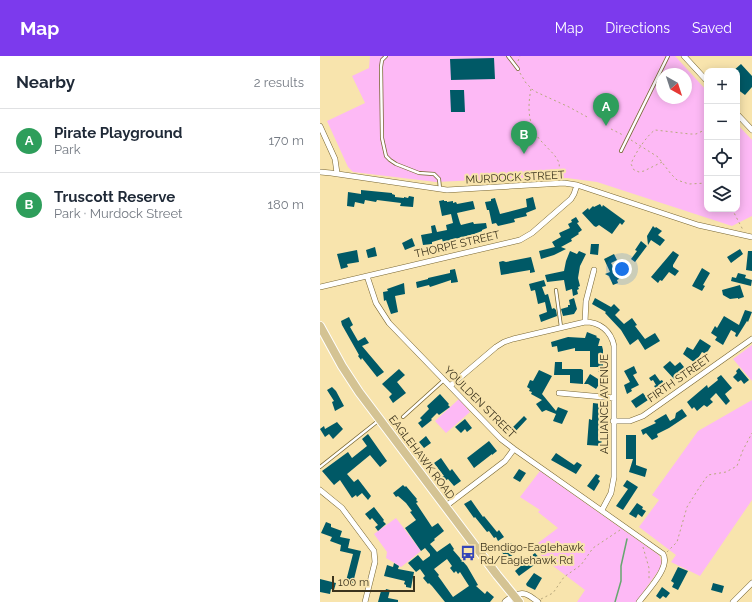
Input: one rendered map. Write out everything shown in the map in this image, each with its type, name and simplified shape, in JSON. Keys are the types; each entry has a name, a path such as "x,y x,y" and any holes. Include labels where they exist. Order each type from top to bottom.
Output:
{"main road":[{"name":"EAGLEHAWK ROAD","path":"320,326 345,371 380,420 489,565 519,600"},
{"path":"506,602 519,600"}],"street":[{"path":"684,56 704,78"},
{"path":"740,117 752,130"},
{"path":"320,126 335,159 337,174"},
{"name":"MURDOCK STREET","path":"320,172 440,189 462,189 560,182 577,185 698,225 752,237"},
{"name":"THORPE STREET","path":"320,286 520,240 532,233 571,199 577,185"},
{"path":"585,322 586,301 594,270"},
{"name":"YOULDEN STREET","path":"367,276 373,297 385,318 495,433 514,449 638,535 664,557"},
{"name":"ALLIANCE AVENUE","path":"450,386 496,347 512,339 585,322 593,323 609,332 614,346 614,477 611,493 602,510"},
{"name":"FIRTH STREET","path":"613,421 630,421 643,416 752,339"},
{"path":"559,393 614,398"},
{"path":"446,506 505,461 514,449"},
{"path":"320,490 342,508 374,551 375,562 365,602"},
{"path":"639,602 663,569 665,564 664,557"},
{"path":"733,602 752,583"},
{"path":"519,600 520,593 524,593 538,602"}],"lane":[{"path":"386,56 382,60 381,67 382,138 384,152 390,160 396,164 419,173 434,174 439,179 440,189"},
{"path":"508,56 518,69"},
{"path":"621,151 668,56"},
{"path":"556,290 561,327"},
{"path":"403,417 444,380"},
{"path":"320,467 380,420"}],"path":[{"path":"516,66 520,56"},
{"path":"518,69 526,83 536,93 569,107 589,118"},
{"path":"531,89 529,104 530,120 537,136 552,152 559,164 558,173 560,182"},
{"path":"611,129 628,137 655,154 671,174 681,182 691,184 704,183"},
{"path":"662,162 639,172 634,170 632,166 632,162 649,135 655,130 690,134 696,134 704,130"},
{"path":"733,212 745,236"},
{"path":"664,557 677,542 687,507 708,475 726,472 737,466 752,433"},
{"path":"538,602 551,596 564,577 582,565 593,548 618,532 624,525"},
{"path":"638,535 644,549 649,568 648,590"}],"shaded area":[{"path":"370,56 675,56 686,68 656,68 656,104 692,104 692,75 704,88 704,212 740,212 740,127 752,140 752,216 732,226 597,182 567,178 523,178 436,182 353,172 348,167 327,121 365,103 352,76 369,68"},
{"path":"752,345 752,381 733,359"},
{"path":"459,399 470,412 446,433 435,421"},
{"path":"752,400 752,500 700,576 671,562 676,555 639,527 659,500 652,495 698,431"},
{"path":"540,471 659,555 662,562 659,570 636,602 577,602 585,590 544,559 534,546 558,528 538,512 540,510 520,497"},
{"path":"396,518 421,551 401,567 386,558 387,552 374,534"}],"building":[{"path":"494,58 495,79 451,80 450,59"},
{"path":"741,64 752,76 752,87 745,95 740,91 740,68 736,68"},
{"path":"450,90 464,90 465,112 451,112"},
{"path":"361,190 392,193 395,197 414,197 413,207 400,206 401,203 377,200 376,202 365,200 364,204 355,202 354,207 347,206 348,192 361,194"},
{"path":"533,197 536,209 526,213 527,216 514,219 515,222 498,226 496,223 492,224 489,210 487,210 485,202 491,201 491,199 495,198 500,214 527,207 526,199"},
{"path":"444,200 447,202 453,201 453,203 456,202 457,204 473,201 475,209 457,213 461,225 473,222 474,224 486,223 487,228 474,234 443,242 442,239 432,242 432,244 423,245 421,235 432,233 431,226 435,225 437,232 447,230 446,225 453,223 451,214 442,216 439,201"},
{"path":"600,204 602,207 603,205 625,221 622,225 620,223 612,234 599,225 596,227 594,226 582,213 588,208 589,210 593,206 594,207"},
{"path":"576,217 579,222 577,223 582,230 578,233 579,234 571,239 572,241 561,247 566,249 541,259 539,251 555,247 552,242 561,237 559,233 570,228 568,224"},
{"path":"653,226 662,231 658,235 665,240 660,246 651,240 648,245 647,236"},
{"path":"412,238 415,246 405,250 402,243"},
{"path":"641,241 647,246 635,262 631,259 637,251 635,250"},
{"path":"591,244 599,244 598,255 590,254"},
{"path":"375,247 377,256 368,258 366,250"},
{"path":"740,249 743,254 731,263 727,257"},
{"path":"357,250 359,262 347,264 348,267 341,269 337,254"},
{"path":"570,251 577,254 579,251 586,254 580,266 578,278 580,286 577,290 578,294 573,296 572,289 566,291 564,280 547,282 545,275 564,271"},
{"path":"673,251 679,255 673,267 679,271 675,276 669,272 662,281 660,280 658,283 651,277"},
{"path":"748,251 752,251 752,271 746,270"},
{"path":"614,254 617,260 611,263 615,270 622,267 624,273 620,274 618,277 618,283 613,285 609,276 605,274 610,272 604,259"},
{"path":"531,257 535,272 530,273 530,270 501,275 499,262"},
{"path":"702,268 710,273 703,285 705,286 702,291 692,286"},
{"path":"455,269 458,282 451,283 451,280 430,287 429,285 417,288 416,282 450,273 450,270"},
{"path":"738,273 746,275 745,278 752,280 751,286 731,281 732,277 736,278"},
{"path":"544,280 546,286 542,287 545,295 548,294 552,309 554,308 556,310 557,316 541,322 539,315 547,312 545,302 538,304 535,290 531,291 529,284"},
{"path":"404,283 405,294 395,296 398,312 391,314 386,300 384,301 383,292"},
{"path":"740,285 744,297 730,299 723,295 722,290"},
{"path":"574,298 577,309 574,314 563,316 561,309 568,307 568,305 570,305 569,300"},
{"path":"595,298 611,307 614,304 620,310 615,315 624,324 632,318 637,325 635,326 645,339 655,333 660,341 645,350 638,339 630,345 621,330 605,313 606,312 592,304"},
{"path":"745,310 752,312 748,322 747,321 737,337 735,336 736,333 731,330 723,345 715,340 717,337 711,333 715,326 717,328 724,316 739,325"},
{"path":"349,317 353,325 350,327 358,341 365,337 369,343 362,346 384,372 377,377 362,358 361,360 358,356 359,355 342,325 341,321"},
{"path":"587,332 597,336 596,337 600,339 598,346 602,346 603,350 603,372 598,372 598,367 590,367 590,351 575,351 575,348 558,352 557,346 552,347 551,342 568,337 585,338"},
{"path":"700,339 711,346 706,354 702,352 695,363 683,354 687,347 693,350"},
{"path":"670,361 675,366 680,362 684,367 675,380 663,367"},
{"path":"555,362 562,362 562,369 583,370 583,384 570,383 570,375 554,375"},
{"path":"634,366 637,373 633,375 639,385 631,389 632,391 627,394 624,385 630,382 624,371"},
{"path":"739,368 749,380 744,384 741,380 738,382 733,377"},
{"path":"399,369 405,375 397,382 406,393 393,403 389,397 392,394 382,384"},
{"path":"539,370 552,376 542,394 556,411 558,407 568,411 562,424 553,421 556,414 546,410 542,412 536,404 542,400 531,394 532,392 529,391 530,389 527,387 530,380 533,381"},
{"path":"590,374 604,381 601,386 598,386 596,389 588,384 584,384"},
{"path":"655,374 665,385 657,390 654,386 656,385 653,380 651,381 649,378"},
{"path":"721,375 732,388 725,394 730,401 726,405 716,393 710,399 713,402 707,407 704,405 697,411 694,407 692,409 687,402 707,385 708,388 718,380 717,378"},
{"path":"332,387 336,391 344,406 335,411 332,402 334,401 327,390"},
{"path":"643,393 648,400 636,408 631,401"},
{"path":"440,394 450,407 439,415 437,413 431,419 432,420 422,428 418,423 422,420 420,418 429,409 427,406"},
{"path":"593,403 601,404 601,409 599,408 598,438 602,438 601,446 587,445 589,419 592,420"},
{"path":"682,409 687,416 657,434 658,437 652,440 646,433 643,435 641,430 656,423 654,421 666,414 670,421 675,418 676,413"},
{"path":"524,416 527,419 514,433 510,430"},
{"path":"465,419 472,428 467,432 465,429 461,433 455,427"},
{"path":"337,422 343,429 333,439 329,434 325,437 320,429 324,426 325,429"},
{"path":"368,434 387,461 380,467 370,455 347,474 354,482 358,479 371,496 368,500 362,493 357,497 356,495 352,498 340,480 334,485 322,471 348,452 352,458 367,446 362,439"},
{"path":"626,435 636,435 636,465 647,469 645,477 629,472 633,459 626,459"},
{"path":"426,436 431,443 424,448 419,442"},
{"path":"489,441 497,451 474,468 467,458"},
{"path":"556,453 574,465 577,462 582,465 576,474 551,460"},
{"path":"441,458 450,471 452,469 461,481 454,486 448,479 445,481 442,477 444,476 434,463"},
{"path":"519,469 526,473 520,482 513,478"},
{"path":"596,474 600,476 598,479 600,481 594,491 587,486"},
{"path":"627,480 638,487 623,510 616,506 628,489 623,486"},
{"path":"403,485 405,487 406,486 417,499 416,500 418,502 416,503 432,527 438,523 444,531 430,544 437,552 450,543 454,549 453,550 467,566 478,585 476,586 485,594 487,591 494,597 490,602 445,602 432,586 423,578 425,576 420,569 416,572 408,563 418,555 423,561 430,556 430,554 425,548 421,551 405,528 416,520 406,503 398,496 396,497 393,493","holes":["447,559 452,566 450,568 454,573 456,571 458,574 460,572 469,586 453,597 434,569"]},
{"path":"471,500 483,517 484,516 497,532 499,530 504,537 498,541 496,537 494,538 489,531 487,532 475,517 474,518 464,504"},
{"path":"637,503 646,511 642,517 638,514 636,518 629,514"},
{"path":"374,507 386,524 378,531 375,527 378,525 372,518 370,520 365,514"},
{"path":"326,522 331,524 331,527 342,531 340,537 350,539 348,548 361,551 353,583 346,581 353,554 340,551 341,545 330,541 332,537 321,533"},
{"path":"511,543 518,551 507,559 501,551"},
{"path":"535,553 541,560 519,576 515,571 524,563 523,562"},
{"path":"394,563 399,566 398,569 414,572 411,588 406,587 404,584 405,581 384,576 387,565 393,567"},
{"path":"678,567 688,571 678,590 672,587 674,583 671,581"},
{"path":"534,573 542,578 535,590 526,584"},
{"path":"320,579 336,583 334,590 331,589 330,594 320,592"},
{"path":"713,583 724,586 722,593 711,590"},
{"path":"662,587 670,593 666,598 663,596 660,599 656,596"},
{"path":"386,589 390,590 388,598 398,600 398,602 378,602 381,591 385,592"}],"waterway":[{"path":"615,602 621,581 621,566 627,539"}],"place":[{"name":"Pirate Playground","path":"606,126"},
{"name":"Truscott Reserve","path":"524,154"},
{"name":"Bendigo-Eaglehawk Rd/Eaglehawk Rd","path":"468,553"}]}
